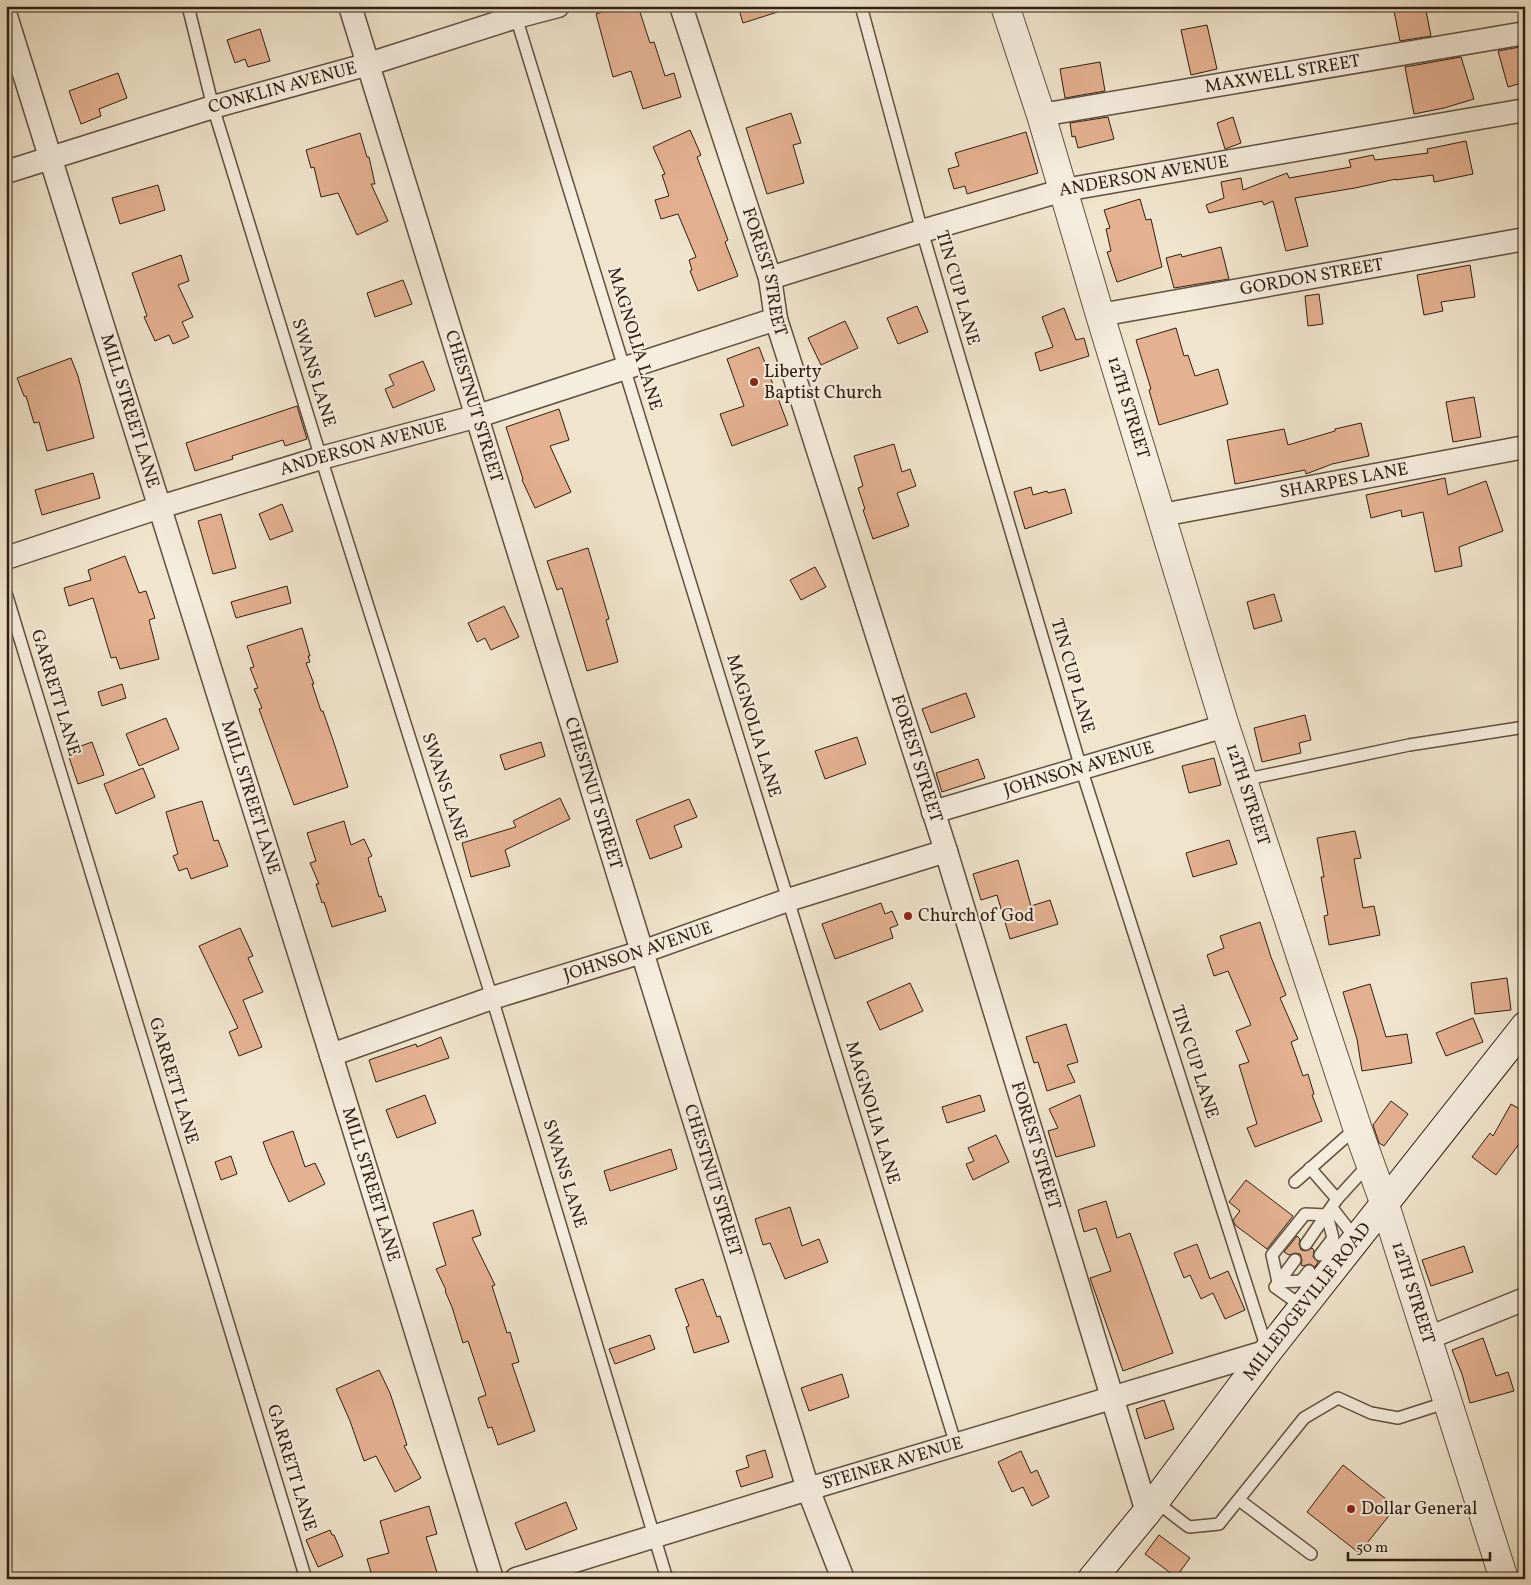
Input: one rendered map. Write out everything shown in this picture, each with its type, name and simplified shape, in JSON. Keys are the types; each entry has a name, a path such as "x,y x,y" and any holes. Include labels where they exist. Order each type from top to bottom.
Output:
{"street":[{"name":"CHESTNUT STREET","path":"350,6 808,1489 843,1579"},
{"name":"CONKLIN AVENUE","path":"6,172 213,107 369,64 516,17 558,6"},
{"name":"FOREST STREET","path":"681,6 770,278 776,319 946,851 1113,1398 1151,1506"},
{"name":"12TH STREET","path":"1008,7 1224,726 1357,1127 1385,1204 1504,1579"},
{"name":"MILL STREET LANE","path":"6,16 331,1055 492,1579"},
{"name":"MAXWELL STREET","path":"1041,115 1525,33"},
{"name":"ANDERSON AVENUE","path":"770,278 1064,190 1525,110"},
{"name":"GORDON STREET","path":"1100,315 1525,239"},
{"name":"ANDERSON AVENUE","path":"6,558 160,507 321,458 478,416 776,319"},
{"name":"SHARPES LANE","path":"1162,515 1525,447"},
{"name":"JOHNSON AVENUE","path":"933,812 1224,726"},
{"name":"JOHNSON AVENUE","path":"331,1055 492,998 642,952 788,900 946,851"},
{"name":"MILLEDGEVILLE ROAD","path":"1092,1579 1151,1506 1268,1351 1525,1026"},
{"path":"1428,1338 1525,1299"},
{"name":"STEINER AVENUE","path":"516,1579 1268,1351"}],"lane":[{"name":"SWANS LANE","path":"188,6 213,107 321,458 492,998 668,1579"},
{"name":"TIN CUP LANE","path":"860,6 922,231 1081,768 1268,1351"},
{"name":"MAGNOLIA LANE","path":"516,17 956,1445"},
{"name":"GARRETT LANE","path":"6,593 306,1579"},
{"path":"1243,780 1409,745 1525,727"},
{"path":"1295,1182 1357,1127"},
{"path":"1306,1244 1332,1208 1370,1162"},
{"path":"1310,1168 1332,1208 1356,1240"},
{"path":"1320,1255 1333,1238 1332,1208"},
{"path":"1278,1282 1272,1255 1305,1214 1332,1208"},
{"path":"1295,1260 1275,1287 1303,1307"},
{"path":"1278,1282 1301,1281 1309,1271"},
{"path":"1151,1506 1190,1527 1219,1524 1304,1418 1338,1398 1371,1413 1398,1418 1448,1402"},
{"path":"1239,1500 1311,1554"}],"building":[{"path":"621,6 638,6 650,43 654,42 665,76 674,73 681,97 643,109 631,71 613,77 596,14"},
{"path":"738,6 783,6 784,10 743,23"},
{"path":"1393,6 1425,6 1431,36 1400,41"},
{"path":"1207,25 1217,69 1191,75 1181,30"},
{"path":"260,29 270,61 248,67 245,59 235,63 227,40"},
{"path":"1525,46 1525,82 1508,87 1498,51"},
{"path":"1461,57 1474,99 1414,114 1405,67"},
{"path":"1100,62 1105,91 1065,98 1060,69"},
{"path":"118,73 127,98 99,109 101,116 81,124 69,91"},
{"path":"791,113 801,143 793,145 804,183 767,194 746,128"},
{"path":"1108,117 1114,139 1078,148 1075,136 1072,137 1070,123"},
{"path":"1233,117 1241,143 1225,149 1217,123"},
{"path":"690,130 701,155 697,157 728,240 725,242 738,276 698,291 690,271 692,270 689,260 696,257 678,214 661,219 655,200 669,196 662,175 665,174 653,147"},
{"path":"1026,132 1038,173 967,194 965,186 954,189 948,169 959,166 955,153"},
{"path":"360,133 367,157 369,157 375,184 371,184 388,221 357,235 338,193 321,197 314,167 311,168 306,150"},
{"path":"1466,141 1473,174 1434,182 1433,175 1396,179 1295,198 1308,246 1286,251 1273,201 1264,205 1262,201 1209,213 1206,205 1224,198 1221,182 1241,178 1243,190 1287,173 1289,178 1351,167 1349,160 1373,155 1375,160 1428,153 1427,149"},
{"path":"158,185 165,210 120,224 112,198"},
{"path":"1140,199 1146,220 1151,219 1162,267 1117,282 1107,252 1111,251 1106,229 1110,228 1104,210"},
{"path":"1221,247 1229,279 1174,288 1166,258 1181,254 1182,257"},
{"path":"181,255 189,281 178,285 193,317 182,322 189,337 173,344 169,335 155,341 144,317 147,316 132,273"},
{"path":"1470,265 1475,297 1441,302 1443,311 1424,315 1417,275"},
{"path":"403,280 412,304 375,317 367,293"},
{"path":"1319,294 1323,324 1308,326 1305,296"},
{"path":"917,306 928,332 898,344 887,318"},
{"path":"1064,308 1076,340 1084,338 1089,356 1040,371 1035,353 1053,347 1042,317"},
{"path":"845,321 858,348 821,365 808,338"},
{"path":"1176,328 1184,356 1188,355 1195,376 1218,369 1228,404 1159,425 1149,390 1151,389 1136,340"},
{"name":"Liberty Baptist Church","path":"759,347 788,425 732,446 720,414 744,406 727,359"},
{"path":"71,358 78,376 94,438 47,451 39,422 34,423 26,396 24,396 17,378"},
{"path":"423,361 435,390 393,408 385,389 394,385 389,375"},
{"path":"1474,397 1481,437 1453,442 1446,402"},
{"path":"297,406 307,439 285,446 283,440 232,456 233,459 195,471 186,443"},
{"path":"559,409 569,440 550,446 571,492 535,508 522,480 506,427"},
{"path":"1361,423 1369,456 1332,464 1306,474 1305,470 1235,484 1227,440 1284,429 1288,445 1335,431 1335,429"},
{"path":"894,444 902,472 910,469 916,486 897,493 909,526 873,539 863,510 865,509 858,488 863,486 854,456"},
{"path":"93,473 100,498 42,515 35,490"},
{"path":"1445,478 1448,495 1486,481 1503,531 1459,547 1462,566 1435,572 1423,512 1402,517 1401,510 1371,518 1366,495"},
{"path":"1031,487 1033,495 1065,489 1072,513 1025,529 1014,492"},
{"path":"282,504 293,531 270,540 259,514"},
{"path":"221,514 236,568 213,574 198,521"},
{"path":"588,548 609,619 606,620 618,662 587,671 562,588 557,590 547,561"},
{"path":"125,556 139,593 146,591 155,618 149,620 159,659 120,669 116,657 111,658 93,598 69,606 64,588 91,580 88,570"},
{"path":"815,567 826,587 801,600 790,580"},
{"path":"287,586 291,603 236,618 231,602"},
{"path":"1274,594 1282,621 1254,629 1247,602"},
{"path":"504,606 519,637 491,650 485,638 477,642 468,623"},
{"path":"302,628 310,656 308,656 310,662 306,663 314,684 312,684 348,787 294,805 259,709 262,708 254,689 258,688 250,668 254,667 247,646"},
{"path":"122,684 126,698 102,706 98,692"},
{"path":"966,693 975,717 931,733 922,709"},
{"path":"1305,715 1311,740 1299,743 1301,753 1262,762 1254,728"},
{"path":"166,718 179,749 139,766 126,734"},
{"path":"857,737 866,764 825,779 815,751"},
{"path":"92,742 104,775 78,784 67,751"},
{"path":"541,742 545,756 505,770 500,755"},
{"path":"1214,758 1221,785 1189,793 1182,766"},
{"path":"978,759 985,778 942,792 936,773"},
{"path":"143,768 155,797 116,814 104,784"},
{"path":"560,798 570,819 505,850 510,866 471,877 462,843 516,827 513,821"},
{"path":"689,799 697,817 674,826 682,847 650,859 636,820"},
{"path":"202,801 214,841 218,840 228,866 191,879 187,868 179,871 173,856 178,854 166,812"},
{"path":"344,821 351,845 364,839 372,856 368,858 379,897 381,896 386,911 332,927 316,884 319,884 310,863 316,861 307,833"},
{"path":"1355,831 1361,858 1354,859 1363,908 1374,906 1380,935 1329,945 1324,916 1328,915 1321,877 1324,877 1317,838"},
{"path":"1229,840 1237,864 1193,877 1186,853"},
{"path":"1018,860 1031,906 1050,900 1058,924 1010,939 997,895 981,900 973,874"},
{"path":"881,903 885,914 892,911 898,925 890,928 893,938 835,959 822,924"},
{"path":"1260,922 1286,995 1280,998 1298,1039 1291,1042 1303,1076 1308,1074 1314,1094 1312,1095 1322,1121 1255,1147 1247,1128 1257,1124 1239,1065 1249,1062 1236,1031 1251,1025 1228,971 1214,976 1207,955 1224,948 1220,936"},
{"path":"240,928 253,956 248,958 263,992 243,1000 262,1047 239,1056 229,1032 238,1028 199,946"},
{"path":"1507,978 1511,1010 1475,1014 1471,983"},
{"path":"910,983 923,1011 880,1030 867,1002"},
{"path":"1370,984 1386,1037 1407,1034 1412,1063 1362,1071 1357,1039 1343,992"},
{"path":"1473,1018 1483,1042 1446,1056 1436,1033"},
{"path":"1066,1024 1078,1062 1067,1065 1075,1082 1047,1091 1038,1062 1034,1063 1026,1037"},
{"path":"441,1037 449,1058 376,1082 369,1060 416,1044 417,1047"},
{"path":"425,1095 436,1123 397,1138 386,1110"},
{"path":"980,1095 985,1111 947,1123 942,1107"},
{"path":"1080,1095 1095,1146 1056,1157 1048,1131 1058,1128 1049,1109"},
{"path":"1391,1101 1408,1114 1384,1146 1379,1143 1373,1125"},
{"path":"1511,1104 1525,1112 1525,1147 1519,1144 1496,1175 1472,1157 1490,1133 1493,1136"},
{"path":"293,1131 305,1167 315,1163 325,1184 289,1202 263,1142"},
{"path":"996,1135 1009,1162 973,1180 966,1164 974,1161 968,1148"},
{"path":"671,1149 677,1169 610,1191 604,1171"},
{"path":"231,1156 237,1174 221,1180 215,1162"},
{"path":"1246,1180 1293,1216 1267,1249 1235,1225 1233,1220 1240,1211 1229,1202"},
{"path":"1106,1201 1117,1238 1130,1233 1173,1353 1123,1371 1090,1278 1111,1271 1096,1228 1084,1232 1078,1210"},
{"path":"790,1207 802,1246 819,1239 828,1262 785,1279 770,1243 763,1245 755,1219"},
{"path":"473,1210 481,1235 472,1238 495,1285 492,1286 507,1333 510,1332 519,1362 512,1364 535,1431 498,1445 492,1427 488,1428 478,1398 486,1395 468,1341 463,1343 446,1290 436,1269 446,1265 433,1223"},
{"path":"1297,1236 1300,1239 1301,1250 1306,1251 1312,1248 1314,1250 1313,1257 1318,1262 1315,1267 1310,1264 1301,1265 1300,1254 1289,1255 1284,1252"},
{"path":"1197,1244 1210,1279 1228,1271 1245,1310 1225,1319 1213,1293 1201,1299 1190,1275 1184,1278 1174,1253"},
{"path":"1464,1246 1473,1272 1431,1286 1422,1260"},
{"path":"703,1279 717,1317 720,1316 729,1342 694,1353 686,1327 689,1326 675,1289"},
{"path":"650,1335 655,1349 615,1364 609,1349"},
{"path":"1483,1338 1496,1376 1508,1372 1514,1391 1470,1403 1462,1374 1452,1350"},
{"path":"379,1370 390,1393 407,1445 404,1446 421,1478 395,1492 376,1456 364,1461 336,1389"},
{"path":"842,1374 849,1397 809,1411 801,1388"},
{"path":"1164,1400 1174,1429 1145,1439 1136,1409"},
{"path":"765,1450 773,1477 741,1487 736,1471 749,1467 746,1456"},
{"path":"1021,1451 1031,1473 1037,1470 1049,1497 1032,1506 1023,1487 1012,1492 998,1462"},
{"name":"Dollar General","path":"1343,1465 1396,1507 1359,1553 1307,1512"},
{"path":"566,1502 577,1529 526,1550 515,1523"},
{"path":"429,1506 437,1534 426,1537 439,1579 373,1579 367,1559 389,1553 380,1521"},
{"path":"330,1530 343,1556 318,1567 306,1540"},
{"path":"1159,1535 1190,1558 1176,1577 1145,1554"}],"place":[{"name":"Liberty Baptist Church","path":"754,382"},
{"name":"Church of God","path":"908,916"},
{"name":"Dollar General","path":"1351,1509"}]}
